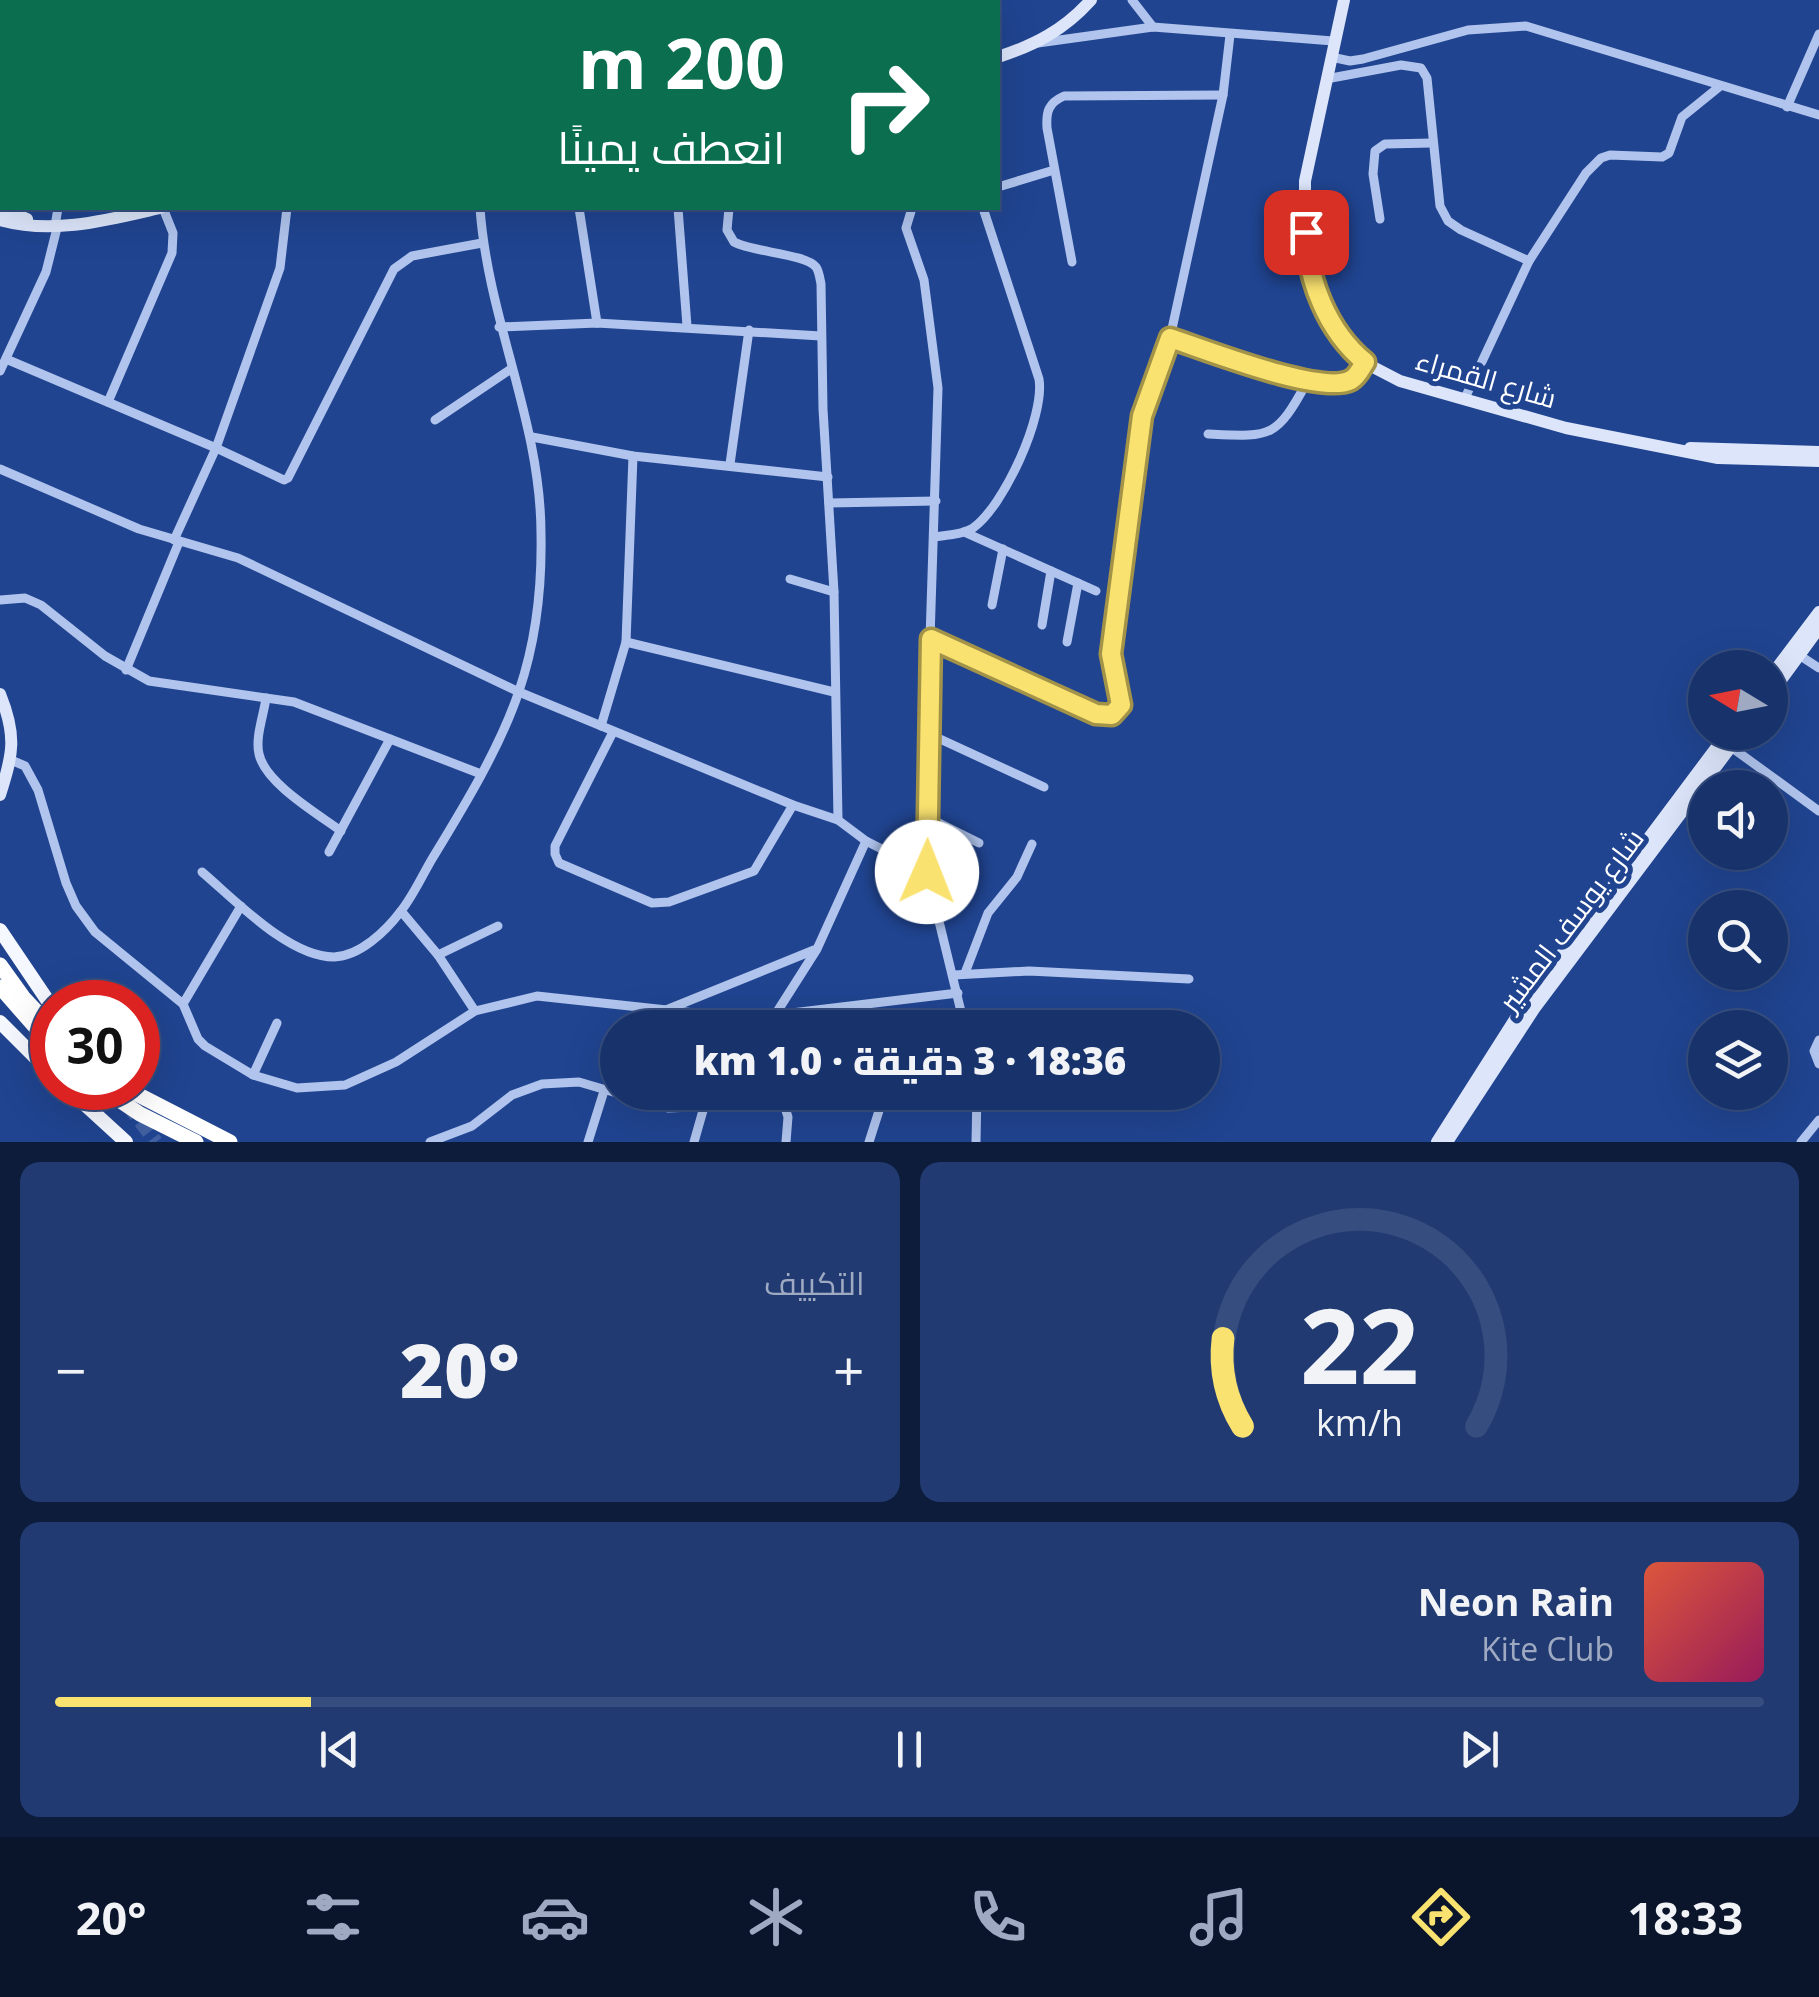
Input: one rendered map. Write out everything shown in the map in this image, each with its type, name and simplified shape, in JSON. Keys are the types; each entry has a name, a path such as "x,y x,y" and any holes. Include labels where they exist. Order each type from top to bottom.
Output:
{"highway":[{"path":"0,965 30,1004"},
{"path":"0,987 30,1021"},
{"path":"160,1106 230,1142"},
{"path":"134,1110 196,1142"}],"main road":[{"path":"1,929 34,980"},
{"path":"0,1022 30,1052"},
{"path":"91,1110 126,1142"}],"street":[{"path":"1038,44 1090,0"},
{"path":"1132,0 1154,27"},
{"name":"شارع القمراء","path":"1344,0 1305,181 1306,247 1315,286 1330,321 1352,350 1365,362 1400,381 1566,428 1718,458 1819,461"},
{"path":"1331,57 1363,59 1468,30 1526,26 1819,116"},
{"path":"1000,56 1038,44 1154,27 1333,42"},
{"path":"1787,107 1819,34"},
{"path":"931,639 1096,714 1116,712 1121,696 1111,654 1142,416 1170,338 1223,95 1230,35"},
{"path":"1326,79 1402,65 1421,68 1427,78 1440,206 1448,221 1530,261"},
{"path":"1465,398 1530,261 1586,172 1610,154 1662,157 1669,153 1682,117 1719,87"},
{"path":"1072,262 1046,115 1054,100 1064,96 1223,95"},
{"path":"1380,220 1373,174 1375,152 1385,144 1432,143"},
{"path":"1000,185 1054,170"},
{"path":"6,210 31,220 127,210"},
{"path":"108,402 172,253 173,233 162,210"},
{"path":"126,670 216,448 280,268 287,210"},
{"path":"202,872 291,944 316,955 337,957 372,941 401,911 481,774 519,692 539,602 542,530 532,438 499,327 482,243 480,210"},
{"path":"580,210 597,323"},
{"path":"678,210 687,326"},
{"path":"729,210 727,230 734,242 809,262 817,268 821,284 834,592 838,820"},
{"path":"911,210 906,228 924,280 936,359 927,872 960,974"},
{"path":"964,532 988,511 1017,464 1039,413 1042,394 985,210"},
{"path":"0,371 46,272 57,218"},
{"path":"6,360 216,448 275,479 288,478 394,270 412,256 482,243"},
{"path":"499,327 597,323 821,336"},
{"path":"730,464 749,330"},
{"path":"1170,338 1306,382 1344,382 1358,373 1365,362"},
{"path":"435,420 510,368"},
{"path":"1208,434 1258,437 1274,430 1306,382"},
{"path":"532,438 633,456 828,477"},
{"name":"شارع القمراء","path":"1678,449 1819,452"},
{"path":"601,726 626,642 633,456"},
{"path":"0,470 139,529 238,558 519,692 838,820 866,840 927,872"},
{"path":"829,502 936,502"},
{"path":"934,536 964,532 1096,591"},
{"path":"992,605 1003,549"},
{"path":"1042,624 1051,571"},
{"path":"790,580 834,592"},
{"path":"1068,642 1078,583"},
{"path":"0,600 25,598 41,605 126,670 148,682 310,708 481,774"},
{"path":"1788,653 1819,612"},
{"path":"1788,670 1819,628"},
{"path":"626,642 834,692"},
{"path":"1799,656 1819,668"},
{"path":"0,694 12,726 11,760 0,796"},
{"path":"266,698 258,750 262,763 270,776 341,831"},
{"path":"613,732 555,854 559,863 652,904 669,902 754,870 793,805"},
{"path":"927,733 1044,787"},
{"path":"329,852 390,739"},
{"name":"شارع يوسف المشير","path":"1437,1142 1526,1002 1715,750"},
{"name":"شارع يوسف المشير","path":"1448,1142 1534,1010 1729,750"},
{"path":"1735,750 1819,811"},
{"path":"11,760 25,766 39,792 76,906 95,932 183,1004 198,1039 253,1075 297,1088 346,1085 396,1062 475,1011 536,996 665,1010 816,949"},
{"path":"928,818 979,843"},
{"path":"779,1010 816,949 866,840"},
{"path":"962,1010 960,974 988,913 1017,876 1032,844"},
{"path":"183,1004 241,906"},
{"path":"401,911 438,954 475,1011"},
{"path":"438,954 498,926"},
{"path":"960,974 1029,971 1189,979"},
{"path":"817,1010 958,993"},
{"path":"253,1075 277,1023"},
{"path":"1819,1040 1814,1051 1819,1064"},
{"path":"430,1142 472,1126 512,1096 542,1084 580,1082 600,1090"},
{"path":"588,1142 600,1104"},
{"path":"694,1142 703,1110"},
{"path":"786,1110 786,1142"},
{"path":"870,1142 880,1110"},
{"path":"976,1142 977,1110"},
{"path":"1801,1142 1819,1120"}],"tunnel":[{"path":"132,1110 156,1142"}],"route":[{"path":"927,872 931,639 1096,714 1112,715 1121,705 1111,654 1142,416 1170,338 1306,382 1352,380 1365,362 1330,321 1315,286 1306,232"}]}
